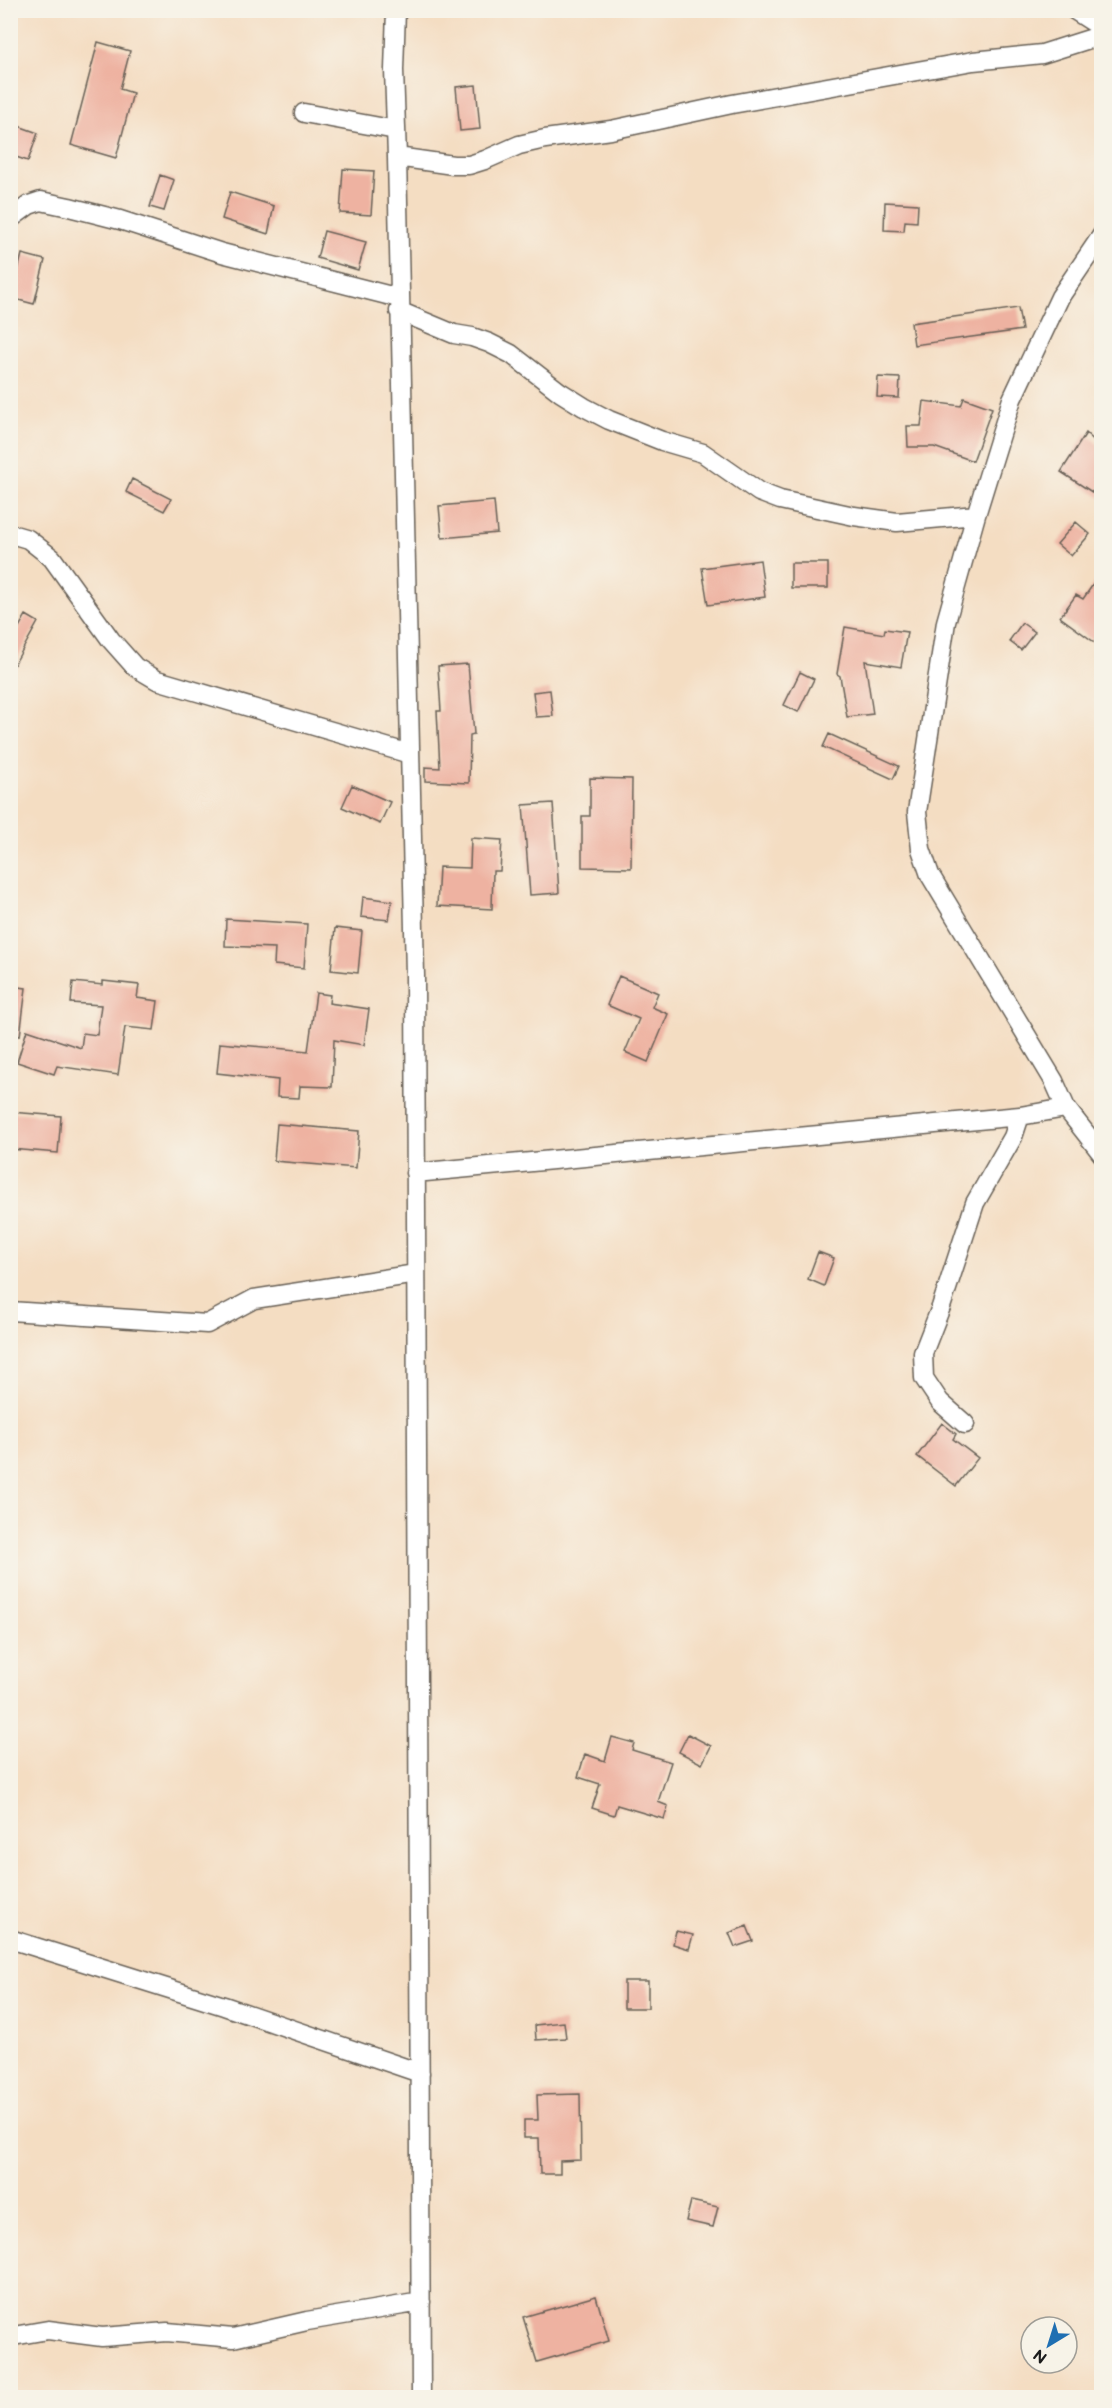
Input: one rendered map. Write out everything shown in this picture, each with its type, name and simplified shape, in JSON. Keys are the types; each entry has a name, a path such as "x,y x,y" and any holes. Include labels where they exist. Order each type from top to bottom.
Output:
{"street":[{"path":"396,10 394,70 398,156 399,304 415,975 421,2397"},
{"path":"1074,10 1101,28"},
{"path":"398,156 453,165 469,165 519,145 545,139 611,129 732,104 973,62 1042,54 1101,35"},
{"path":"304,113 396,130"},
{"path":"10,219 29,205 40,201 69,207 120,220 222,253 399,304 454,334 489,343 511,354 560,392 609,420 651,437 703,453 759,492 780,500 854,516 897,522 975,515"},
{"path":"1101,235 1060,297 1026,366 1012,399 975,515 946,622 917,812 921,849 938,890 1054,1081 1066,1108 1101,1154"},
{"path":"11,534 28,539 52,558 111,640 135,668 157,680 410,754"},
{"path":"415,1173 1020,1116 1066,1108"},
{"path":"965,1424 940,1402 924,1378 922,1353 941,1307 975,1203 1013,1137 1020,1116"},
{"path":"10,1311 193,1325 207,1324 254,1299 416,1274"},
{"path":"10,1939 224,2006 420,2073"},
{"path":"19,2335 48,2330 102,2337 167,2332 233,2338 307,2321 421,2302"}],"building":[{"path":"98,42 130,51 120,89 133,93 116,158 71,145"},
{"path":"476,85 480,129 460,131 456,87"},
{"path":"10,123 38,133 28,161 10,155"},
{"path":"343,169 374,171 371,215 340,213"},
{"path":"160,175 174,180 164,211 150,207"},
{"path":"230,192 274,206 268,234 222,219"},
{"path":"885,202 918,204 917,222 905,221 904,231 884,230"},
{"path":"324,231 366,242 358,270 317,258"},
{"path":"22,254 45,260 34,304 11,298"},
{"path":"1018,308 1022,330 914,345 911,323"},
{"path":"878,377 900,378 899,398 877,397"},
{"path":"964,398 992,408 973,461 934,447 908,447 907,426 921,426 924,401 961,406"},
{"path":"1086,433 1101,447 1101,498 1061,472"},
{"path":"132,479 171,499 164,511 126,492"},
{"path":"494,501 497,533 442,538 439,506"},
{"path":"1076,522 1090,534 1071,556 1057,544"},
{"path":"760,560 765,597 708,605 702,568"},
{"path":"791,563 828,563 828,588 791,588"},
{"path":"1101,573 1101,647 1060,617 1076,595 1083,599"},
{"path":"26,615 38,622 10,672 10,643"},
{"path":"1022,623 1035,632 1021,650 1009,641"},
{"path":"845,627 884,634 885,629 907,632 901,667 865,661 873,714 847,717 840,676 837,674"},
{"path":"468,664 474,734 470,735 469,783 425,781 425,767 440,768 437,711 441,711 438,666"},
{"path":"800,672 814,679 798,712 784,705"},
{"path":"550,690 553,716 536,717 533,692"},
{"path":"829,734 899,766 893,779 823,747"},
{"path":"590,778 632,779 631,868 582,867 582,816 590,816"},
{"path":"352,785 390,802 380,824 342,807"},
{"path":"553,803 559,893 530,895 523,805"},
{"path":"471,838 502,840 500,871 493,871 492,909 437,906 439,867 470,868"},
{"path":"363,897 392,901 389,920 361,917"},
{"path":"226,919 307,924 304,968 274,965 275,948 225,946"},
{"path":"335,928 362,931 358,973 331,970"},
{"path":"619,976 658,993 652,1007 668,1014 648,1062 625,1052 639,1019 607,1005"},
{"path":"103,981 139,985 137,998 158,1001 154,1030 125,1027 118,1075 57,1066 54,1074 17,1062 27,1030 81,1048 83,1033 97,1035 101,1005 71,1003 73,982 103,985"},
{"path":"10,986 26,988 20,1036 10,1036"},
{"path":"316,993 330,995 329,1003 369,1009 364,1045 334,1040 332,1087 300,1086 299,1098 277,1097 278,1080 217,1073 220,1043 308,1051"},
{"path":"10,1112 61,1116 58,1153 10,1149"},
{"path":"277,1124 359,1131 356,1168 274,1161"},
{"path":"818,1252 834,1258 824,1286 808,1279"},
{"path":"942,1423 956,1434 953,1439 978,1458 956,1486 917,1456"},
{"path":"688,1734 711,1746 702,1764 679,1752"},
{"path":"612,1737 634,1743 632,1750 671,1762 658,1802 668,1806 664,1819 617,1805 614,1815 592,1808 600,1784 578,1777 585,1754 605,1761"},
{"path":"747,1926 753,1941 735,1947 729,1933"},
{"path":"676,1931 693,1935 689,1949 673,1944"},
{"path":"624,1981 648,1981 648,2008 624,2008"},
{"path":"564,2022 566,2038 536,2040 535,2025"},
{"path":"580,2094 581,2160 560,2161 560,2174 540,2174 539,2138 524,2138 524,2120 538,2120 537,2095"},
{"path":"691,2201 718,2207 713,2227 686,2221"},
{"path":"596,2296 609,2341 537,2362 523,2317"}]}
